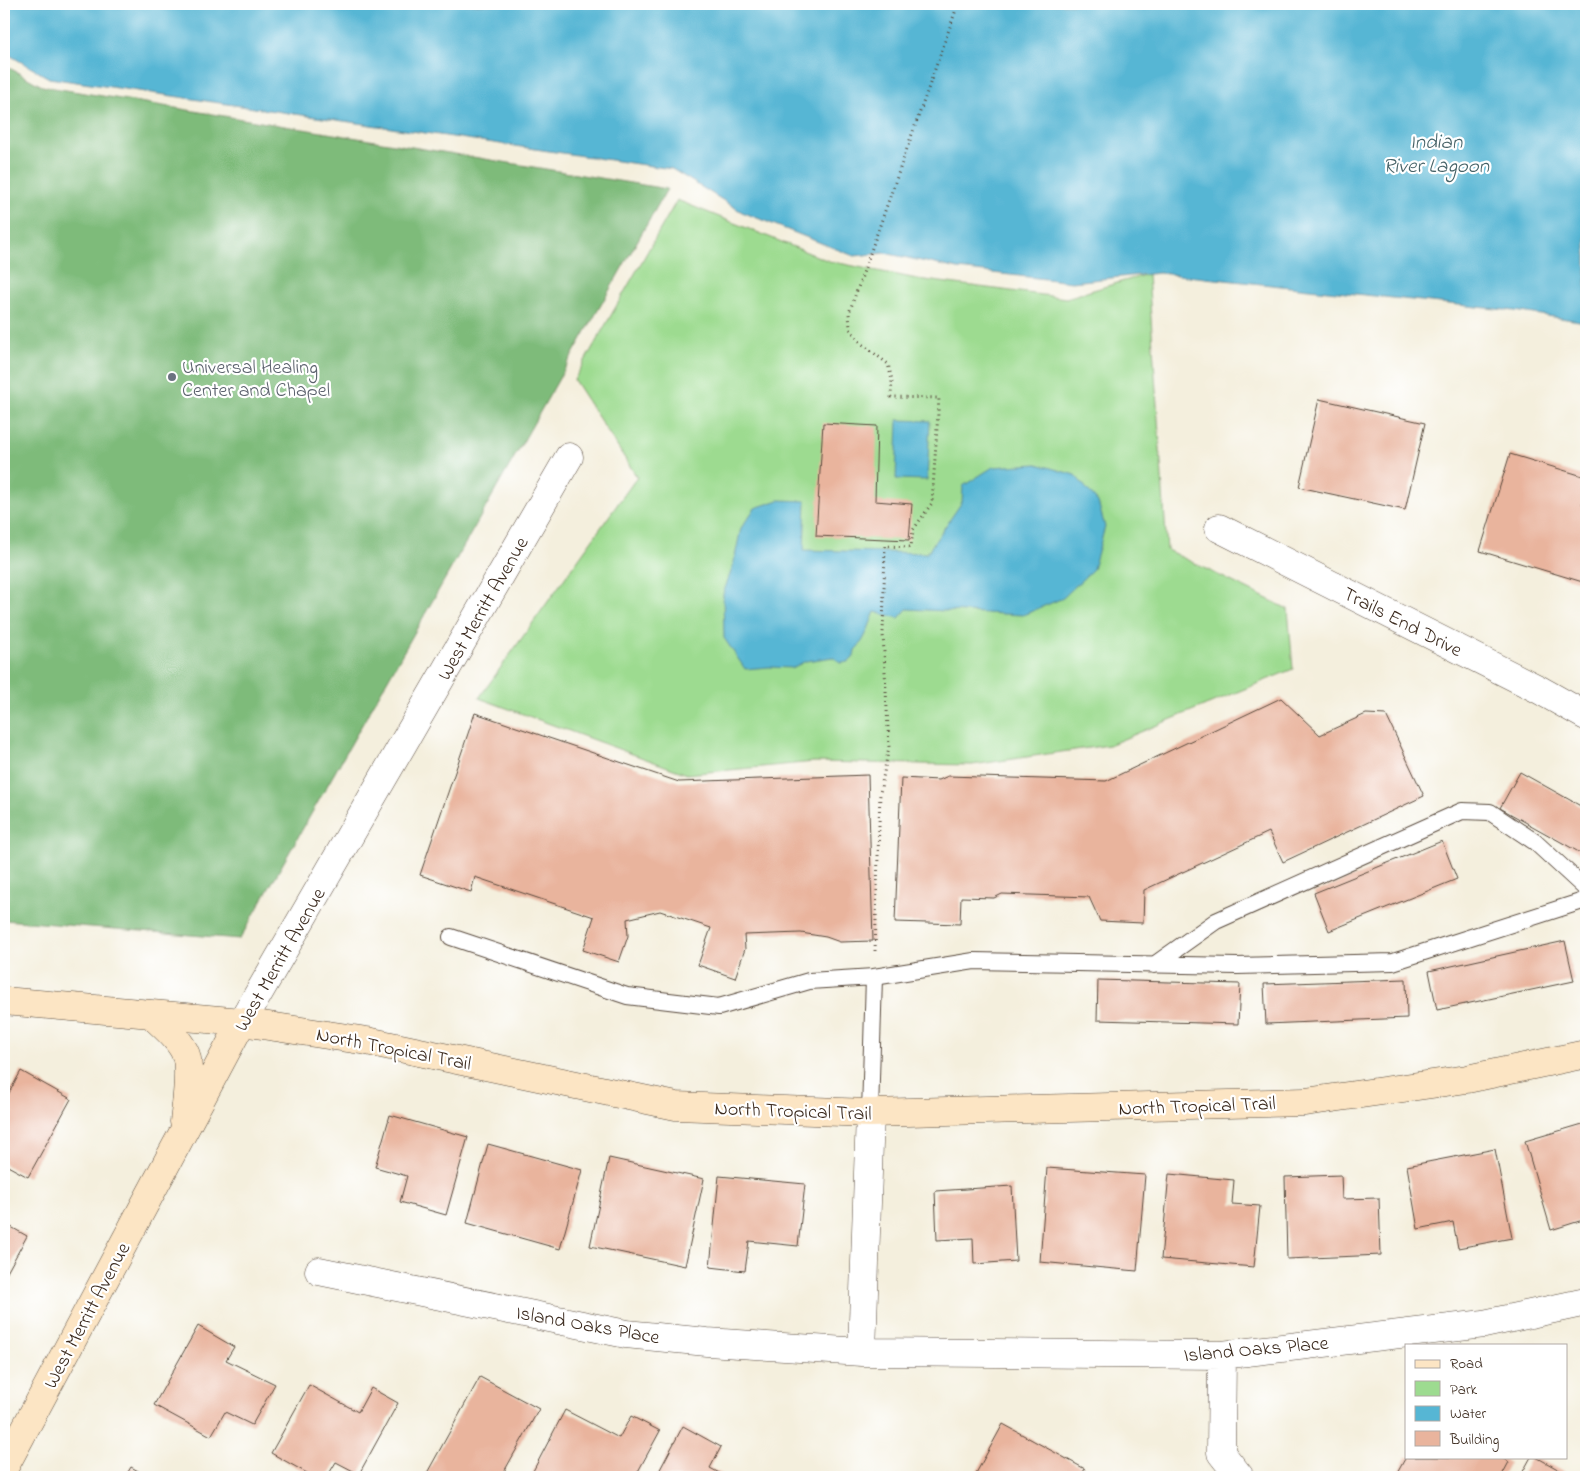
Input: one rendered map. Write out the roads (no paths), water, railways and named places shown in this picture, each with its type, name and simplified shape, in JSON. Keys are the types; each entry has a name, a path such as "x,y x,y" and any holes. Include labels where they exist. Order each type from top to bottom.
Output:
{"street":[{"name":"West Merritt Avenue","path":"4,1468 242,1022 569,457"},
{"name":"Trails End Drive","path":"1219,528 1538,689 1586,716"},
{"name":"North Tropical Trail","path":"4,1001 242,1022 368,1041 676,1106 870,1113 1305,1102 1468,1079 1586,1054"},
{"path":"151,1014 176,1039 186,1056 188,1082 183,1133"},
{"path":"862,1352 870,1113"},
{"name":"Island Oaks Place","path":"319,1271 626,1334 707,1342 862,1352 1222,1355 1484,1324 1586,1302"},
{"path":"1222,1355 1221,1453 1240,1477"}],"lane":[{"path":"1154,965 1216,921 1462,811 1490,812 1535,842 1586,889"},
{"path":"451,937 627,996 719,1007 809,981 874,977 974,962 1237,966 1393,962 1586,900"},
{"path":"870,1113 874,977"}],"water":[{"name":"Indian River Lagoon","path":"4,4 1586,4 1586,322 1515,311 1159,273 1072,282 958,269 885,253 854,256 742,212 672,169 49,78 4,52"},
{"path":"898,420 930,421 927,480 896,479"},
{"path":"1037,464 1075,475 1098,502 1105,527 1093,569 1063,598 1023,615 907,609 899,618 875,612 865,637 855,650 853,658 850,661 841,663 833,657 806,661 792,668 745,669 724,638 723,594 733,566 741,528 755,508 779,500 806,501 804,550 927,553 962,502 963,486 993,467"}],"place":[{"name":"Universal Healing Center and Chapel","path":"172,377"}]}
